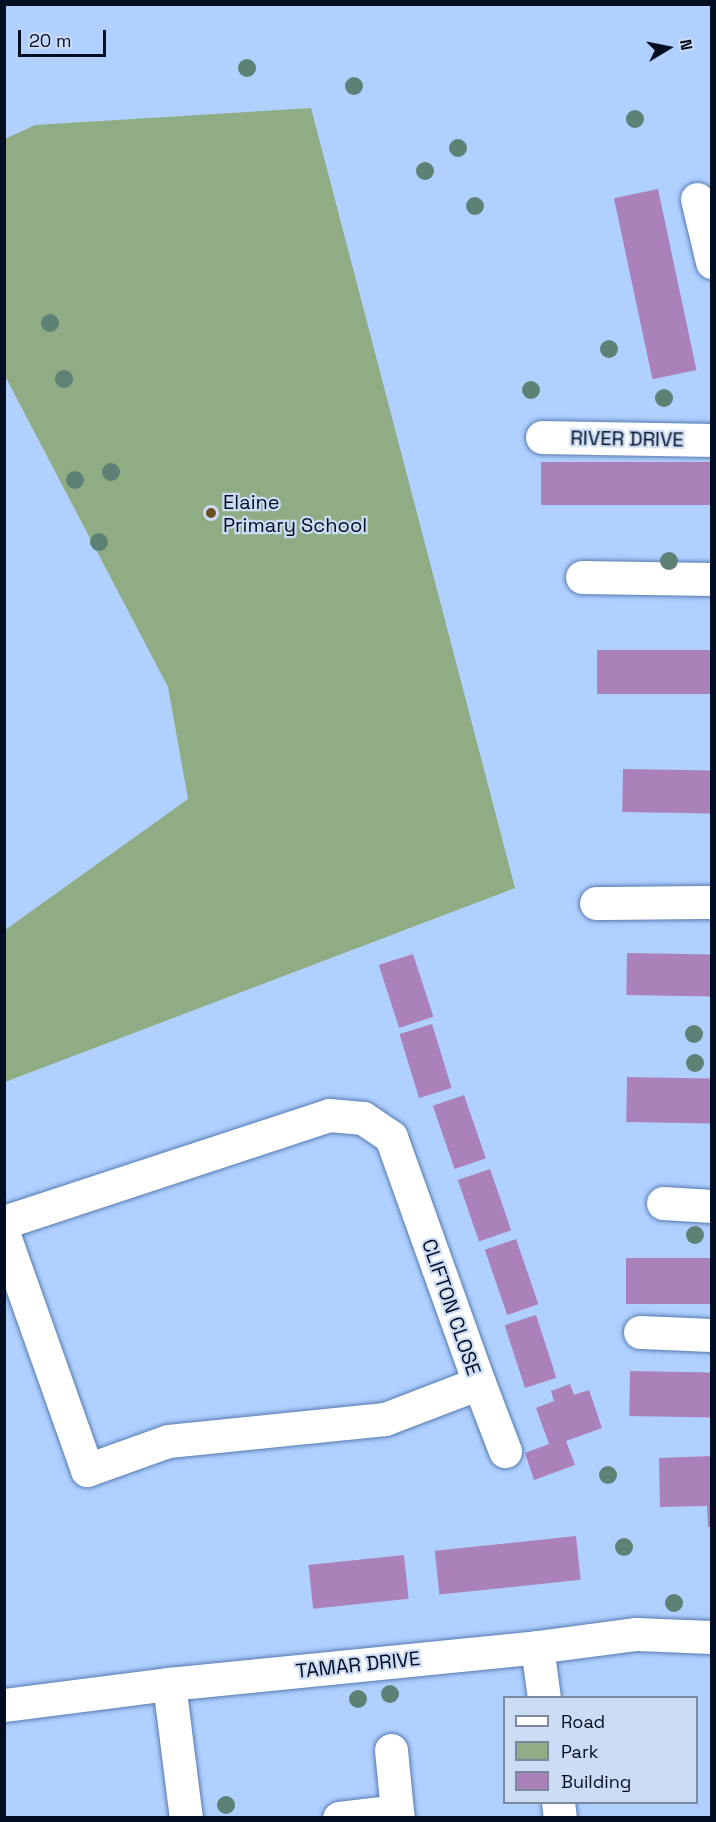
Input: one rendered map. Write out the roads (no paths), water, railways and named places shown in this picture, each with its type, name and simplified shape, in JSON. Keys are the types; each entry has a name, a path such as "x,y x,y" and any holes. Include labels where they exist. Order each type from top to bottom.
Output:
{"street":[{"path":"697,199 711,262"},
{"name":"RIVER DRIVE","path":"542,437 711,440"},
{"path":"582,577 711,579"},
{"path":"596,903 711,902"},
{"name":"CLIFTON CLOSE","path":"4,1222 329,1115 363,1118 391,1137 479,1383 385,1419 168,1441 87,1470 4,1235"},
{"path":"663,1203 711,1206"},
{"path":"640,1332 711,1335"},
{"path":"479,1383 505,1451"},
{"name":"TAMAR DRIVE","path":"4,1706 169,1684 537,1647 636,1634 711,1637"},
{"path":"537,1647 544,1696"},
{"path":"169,1684 186,1818"},
{"path":"339,1818 398,1814 391,1750"}],"place":[{"name":"Elaine Primary School","path":"211,513"}]}
